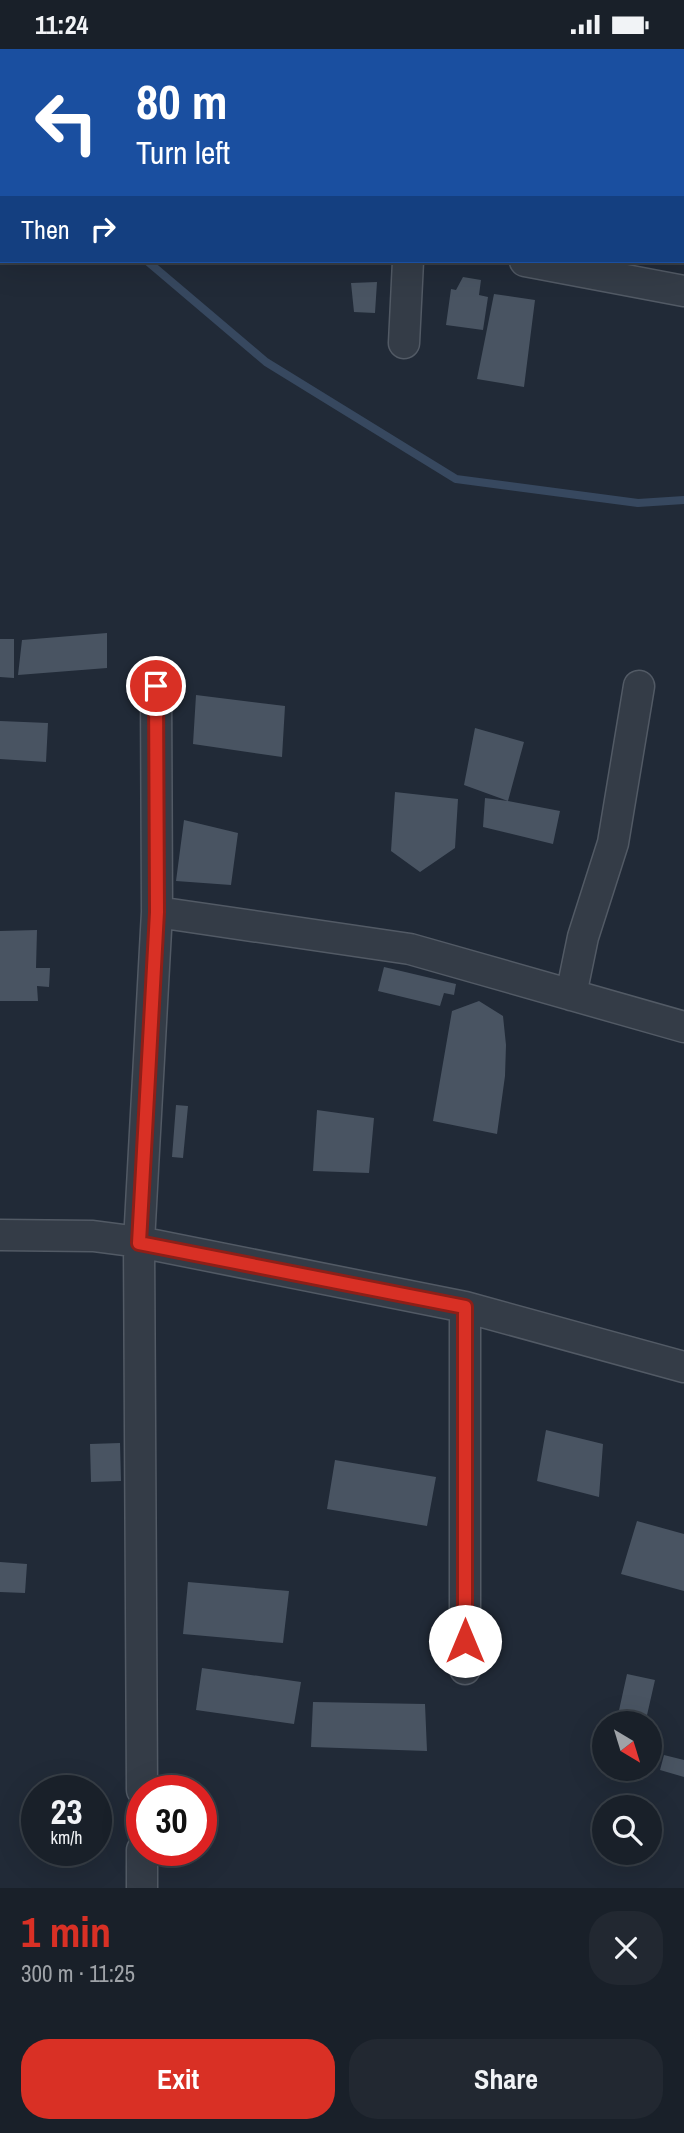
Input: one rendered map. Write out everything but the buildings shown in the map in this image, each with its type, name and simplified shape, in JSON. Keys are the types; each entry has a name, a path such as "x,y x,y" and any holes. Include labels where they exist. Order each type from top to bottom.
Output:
{"street":[{"path":"404,343 408,263"},
{"path":"536,263 684,291"},
{"path":"571,995 583,937 613,843 639,685"},
{"path":"142,1775 139,1243 157,912 156,686"},
{"path":"157,912 410,949 684,1027"},
{"path":"0,1235 93,1235 139,1243 465,1307 684,1367"},
{"path":"465,1307 465,1669"},
{"path":"142,1866 142,1888"}],"waterway":[{"path":"149,263 266,362 456,479 638,503 684,500"}],"route":[{"path":"156,686 157,912 139,1243 465,1307 465,1641"}]}
